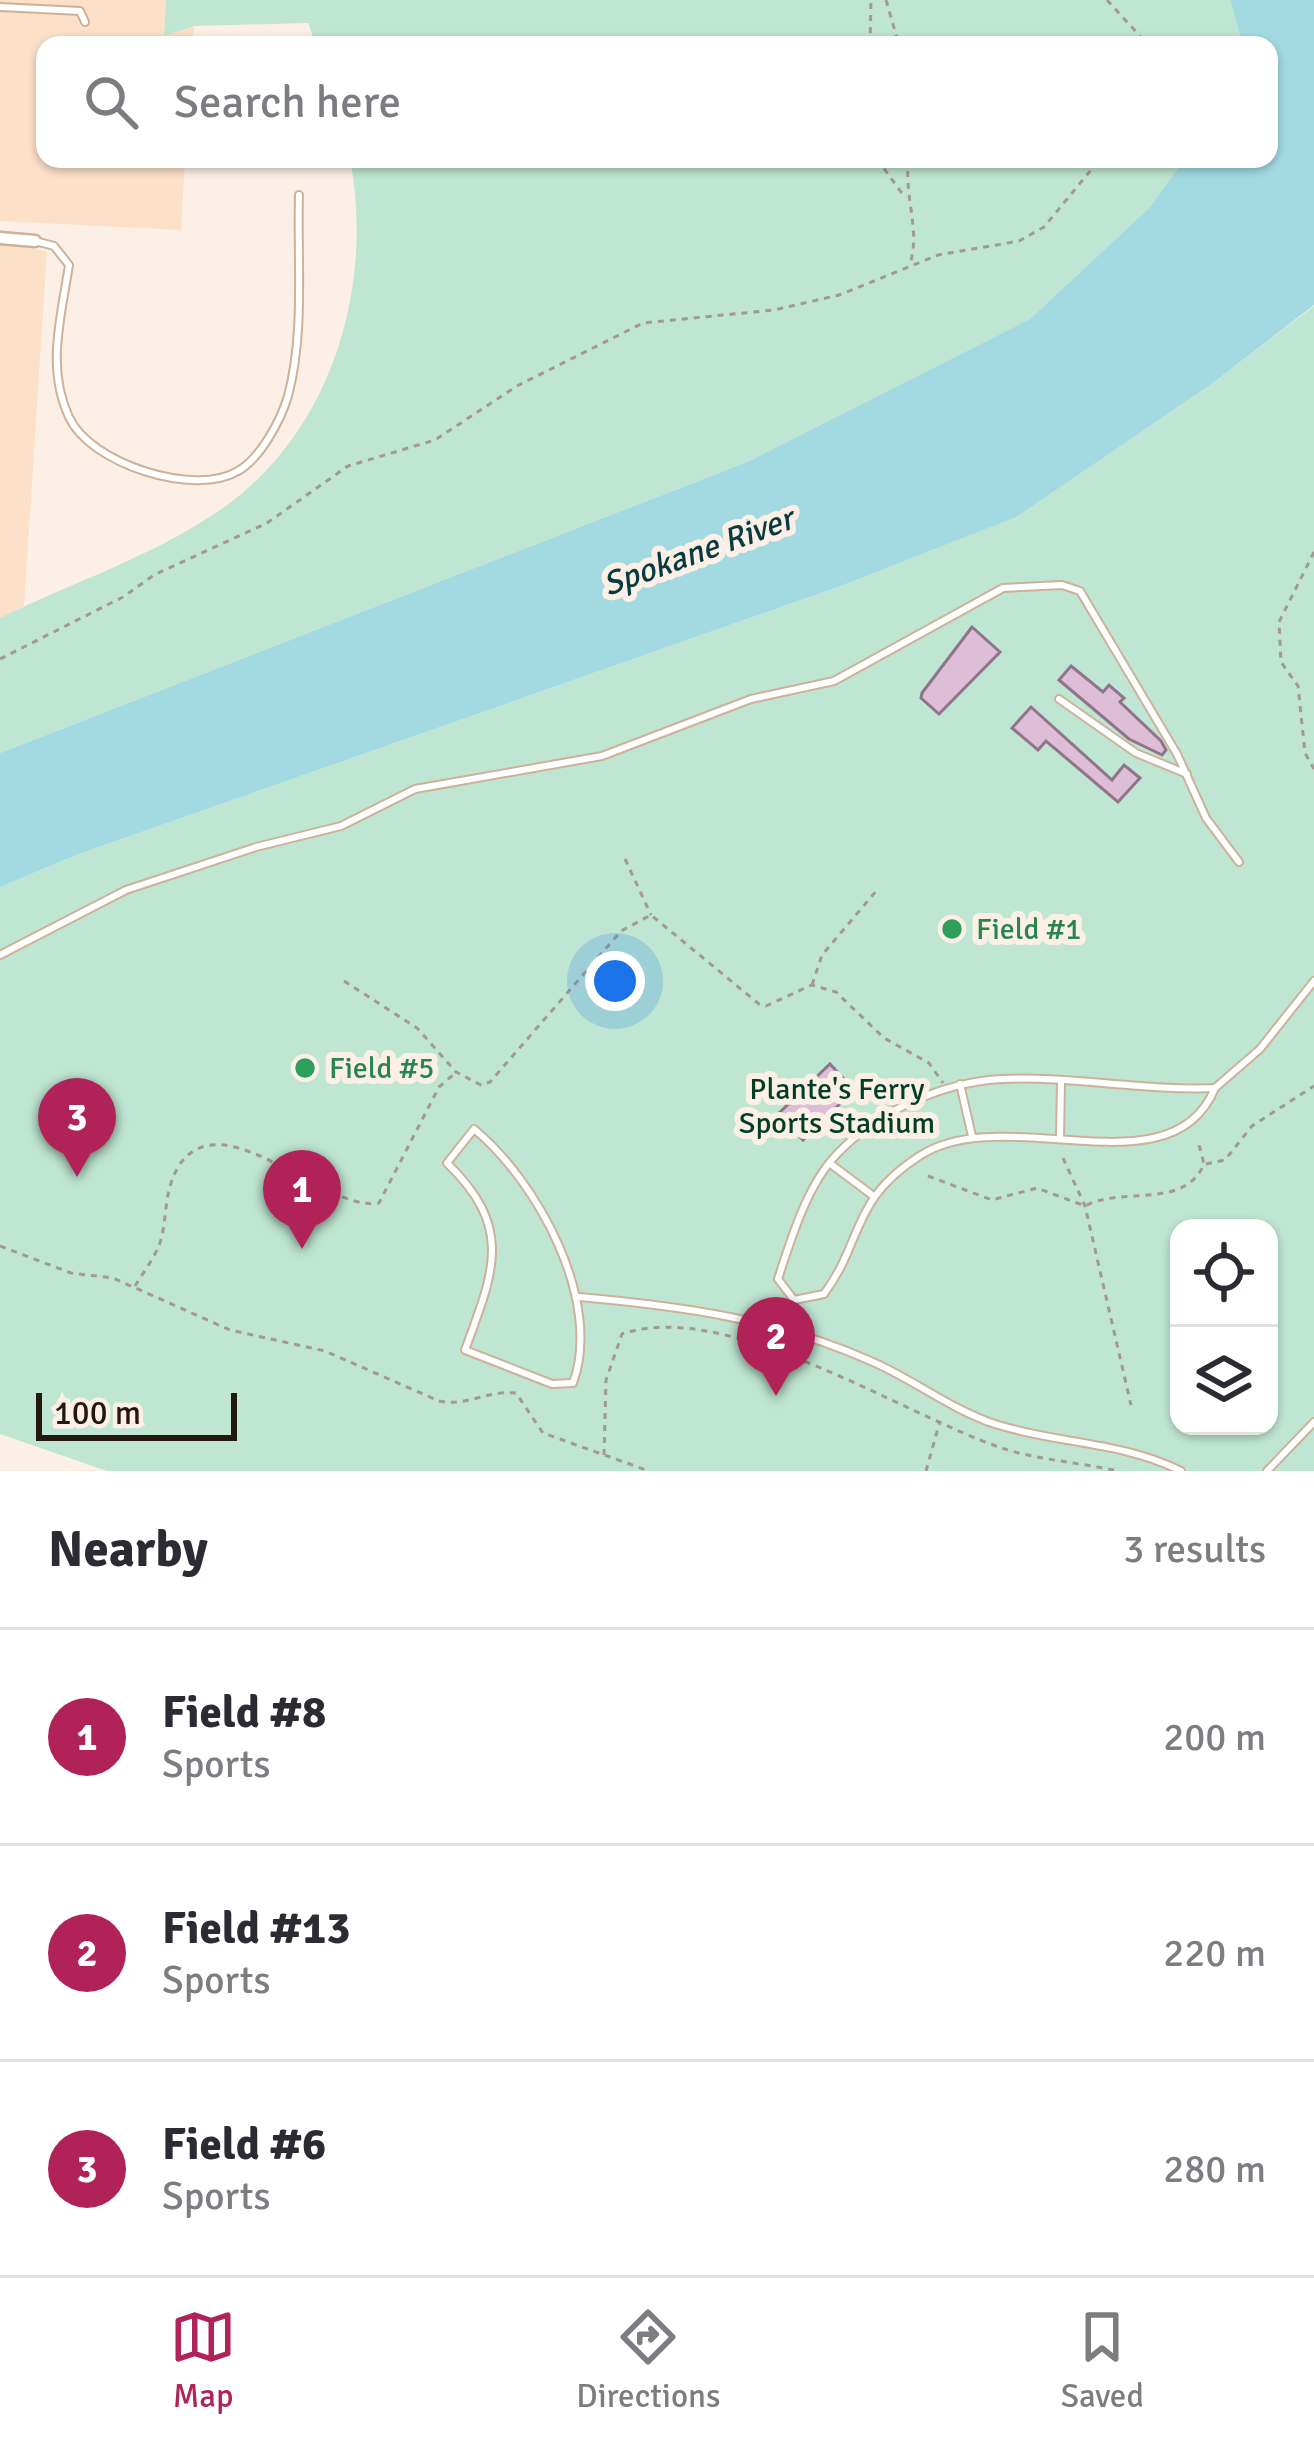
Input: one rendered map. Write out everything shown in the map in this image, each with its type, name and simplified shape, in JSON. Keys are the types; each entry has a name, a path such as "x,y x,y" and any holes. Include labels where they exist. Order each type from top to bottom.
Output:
{"street":[{"path":"0,238 35,241"}],"lane":[{"path":"81,0 85,22"},
{"path":"0,7 80,11"},
{"path":"35,241 54,246 69,265 54,369 69,419 88,445 128,468 216,478 236,473 256,457 288,398 296,323 299,195"},
{"path":"0,956 126,890 341,826 415,789 602,756 751,699 834,681 1003,588 1062,585 1080,592 1186,774 1206,818 1239,862"},
{"path":"1059,699 1136,753 1186,774"},
{"path":"794,1300 824,1294 872,1195 923,1153 973,1136 1154,1142 1186,1128 1207,1108 1215,1088 1260,1049 1314,981"},
{"path":"794,1300 778,1279 810,1196 835,1155 905,1105 960,1084 1003,1079 1215,1088"},
{"path":"1060,1082 1060,1138"},
{"path":"960,1084 973,1136"},
{"path":"474,1129 523,1181 579,1297 584,1336 573,1383 552,1384 465,1350 489,1284 496,1240 475,1190 447,1162 474,1129"},
{"path":"830,1165 872,1195"},
{"path":"579,1297 716,1311 785,1328 886,1368 980,1419 1118,1447 1181,1471"},
{"path":"785,1328 794,1300"},
{"path":"1267,1471 1314,1422"}],"path":[{"path":"870,36 871,0"},
{"path":"886,0 896,36"},
{"path":"1107,0 1140,36"},
{"path":"884,168 907,200"},
{"path":"909,168 907,200 914,250 910,264"},
{"path":"0,659 123,597 154,575 267,523 349,466 435,440 517,386 643,322 774,310 839,296 910,264 1019,242 1044,227 1093,168"},
{"path":"1314,552 1279,622 1281,662 1298,686 1305,753 1314,769"},
{"path":"625,859 651,915 759,1004 812,986 836,992 884,1038 928,1063 945,1088"},
{"path":"812,986 822,955 877,890"},
{"path":"344,981 417,1028 456,1072 481,1085 490,1082 621,931 651,915"},
{"path":"134,1288 161,1240 170,1186 190,1152 214,1144 241,1150 352,1199 379,1203 439,1088 456,1072"},
{"path":"928,1176 992,1200 1037,1188 1084,1206 1105,1195 1172,1192 1191,1185 1204,1165 1225,1160 1252,1126 1314,1086"},
{"path":"1198,1141 1204,1165"},
{"path":"1063,1158 1084,1206 1131,1405"},
{"path":"0,1246 57,1269 134,1288 230,1330 325,1352 439,1401 455,1405 501,1391 515,1393 543,1433 649,1471"},
{"path":"604,1455 605,1380 622,1334 650,1329 736,1339 941,1418 995,1446 1117,1471"},
{"path":"926,1471 941,1418"}],"shaded area":[{"path":"0,0 166,0 164,36 36,36 36,168 184,168 181,230 0,221"},
{"path":"194,26 193,36 164,36"},
{"path":"0,244 47,251 24,606 0,618"}],"green space":[{"path":"166,0 1230,0 1240,36 313,36 308,23 194,26 164,36"},
{"path":"351,168 1178,168 1150,207 1030,319 747,462 0,753 0,618 189,530 254,483 288,445 315,403 349,309 356,209"},
{"name":"Plante's Ferry Sports Stadium","path":"1314,306 1314,1471 107,1471 0,1434 0,887 79,854 841,586 1015,517 1213,383"}],"water":[{"name":"Spokane River","path":"1230,0 1314,0 1314,305 1213,383 1016,517 841,586 79,854 0,887 0,753 747,462 1030,319 1150,207 1178,168 1278,168 1278,36 1240,36"}],"building":[{"path":"972,627 1000,652 939,714 921,698 922,693"},
{"path":"1071,666 1103,692 1109,685 1124,698 1120,702 1161,741 1166,750 1162,755 1129,739 1059,680"},
{"path":"1031,707 1112,780 1124,765 1140,778 1118,802 1046,741 1038,750 1012,728"},
{"path":"830,1064 854,1090 803,1140 778,1114"}],"place":[{"name":"Field #1","path":"952,929"},
{"name":"Field #5","path":"305,1068"},
{"name":"Field #6","path":"77,1177"},
{"name":"Field #8","path":"302,1249"},
{"name":"Field #13","path":"776,1396"}]}
